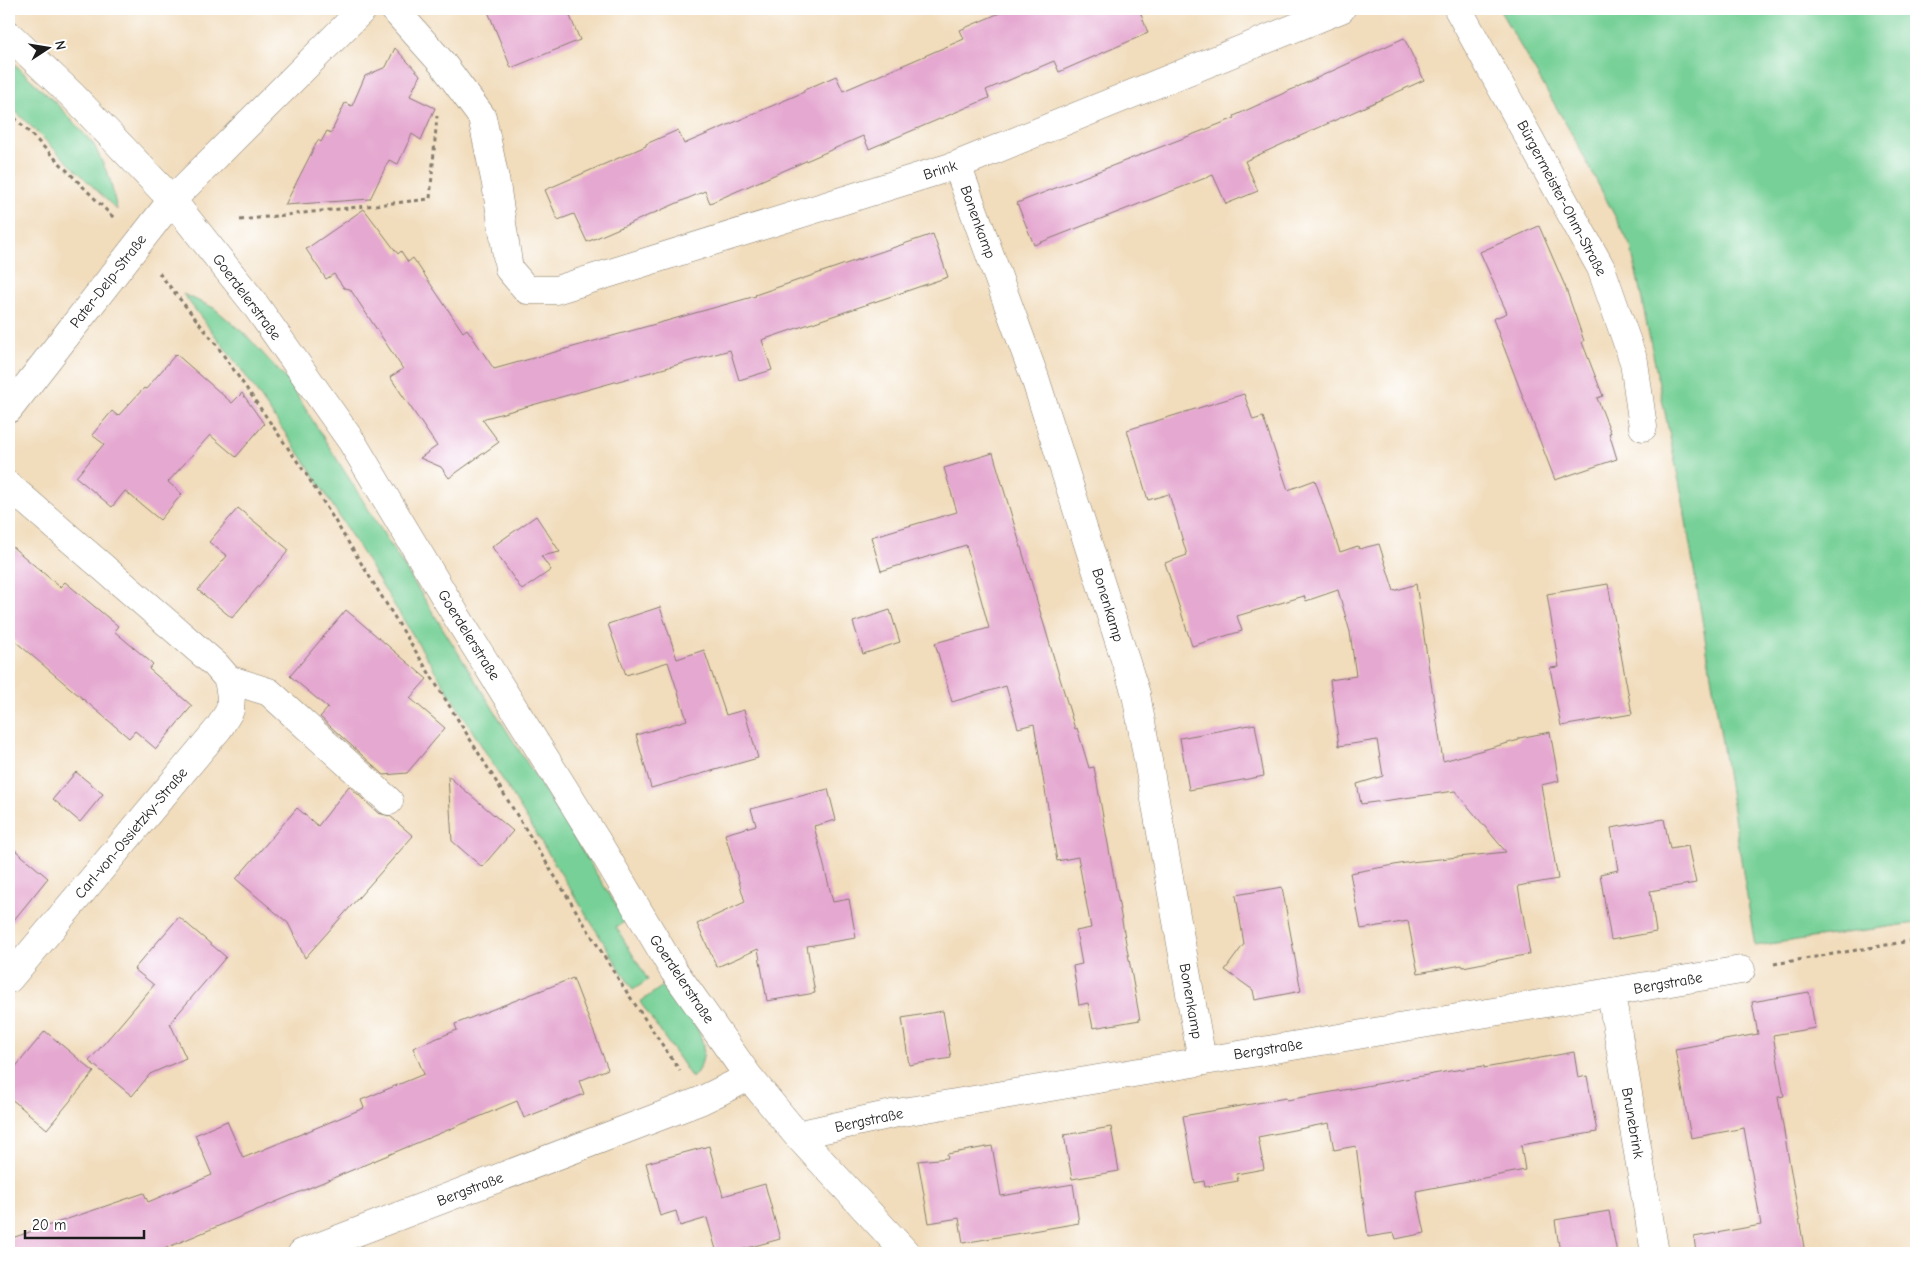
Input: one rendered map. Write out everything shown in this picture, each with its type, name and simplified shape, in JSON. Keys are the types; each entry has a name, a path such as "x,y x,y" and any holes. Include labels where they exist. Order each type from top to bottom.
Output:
{"street":[{"name":"Pater-Delp-Straße","path":"9,408 172,200 363,9"},
{"path":"394,9 442,63"},
{"name":"Brink","path":"442,63 482,117 496,184 509,269 527,290 556,290 957,164 1341,9"},
{"name":"Bürgermeister-Ohm-Straße","path":"1458,9 1601,268 1634,362 1643,427"},
{"name":"Goerdelerstraße","path":"9,35 73,96 172,200 254,303 352,442 598,843 669,964 749,1077 796,1135 906,1253"},
{"name":"Bonenkamp","path":"957,164 1035,378 1136,694 1202,1060"},
{"path":"9,486 216,665 228,679 269,692 389,801"},
{"name":"Carl-von-Ossietzky-Straße","path":"9,979 219,728 230,710 231,696 228,679"},
{"name":"Bergstraße","path":"796,1135 897,1113 1741,970"},
{"name":"Brunebrink","path":"1611,993 1655,1253"},
{"name":"Bergstraße","path":"302,1253 700,1100 749,1077"}],"path":[{"path":"240,220 430,199 442,63"},
{"path":"9,112 117,220 215,343 306,474 622,985 700,1100"},
{"path":"1741,970 1916,940"}],"green space":[{"path":"1499,9 1916,9 1916,923 1755,946 1682,496 1631,247 1573,136"},
{"path":"9,59 59,106 94,145 110,179 117,210 9,105"},
{"path":"183,294 214,308 247,336 288,381 626,921 616,927 648,980 633,990 310,469 241,369"},
{"path":"667,983 691,1017 702,1041 703,1054 700,1066 692,1078 640,1002"}],"building":[{"path":"487,9 567,9 580,40 511,68"},
{"path":"1009,9 1139,9 1148,33 1059,72 1054,61 986,90 989,98 869,149 863,136 710,203 705,191 587,242 574,214 558,220 545,190 678,130 684,144 804,92 804,90 836,76 843,91 964,39 960,30"},
{"path":"1404,38 1424,80 1245,161 1258,191 1226,204 1213,175 1034,245 1017,203 1235,118 1234,116"},
{"path":"395,48 420,75 410,96 435,108 421,140 412,134 398,164 389,160 370,199 285,205 318,140 321,142 327,131 331,133 345,103 352,106 365,76 386,67"},
{"path":"364,209 398,254 401,251 408,262 413,258 463,332 467,329 494,369 756,296 933,234 948,277 762,340 772,370 739,380 730,350 482,419 499,442 449,478 441,467 420,458 437,446 390,377 403,369 350,289 344,288 334,274 326,279 306,249"},
{"path":"1539,226 1565,286 1584,341 1582,342 1603,396 1597,398 1611,433 1609,433 1617,459 1555,480 1493,319 1507,313 1480,252"},
{"path":"176,354 232,403 242,393 264,424 236,457 210,435 168,482 182,494 160,520 125,491 112,507 76,477 104,444 92,435 112,411 118,416 144,388 146,389"},
{"path":"1244,394 1253,420 1263,417 1288,490 1315,480 1340,552 1358,546 1359,549 1379,544 1394,591 1416,584 1443,761 1519,740 1519,738 1550,732 1559,781 1541,785 1558,879 1518,886 1530,954 1463,967 1462,965 1418,973 1408,921 1361,929 1350,873 1411,862 1506,852 1455,791 1361,804 1357,784 1383,776 1377,740 1339,746 1330,680 1356,676 1350,632 1338,590 1306,601 1304,596 1237,616 1242,631 1192,646 1165,563 1187,555 1169,494 1148,500 1127,430"},
{"path":"993,453 1075,729 1077,728 1089,768 1094,767 1140,1020 1093,1028 1088,1003 1079,1005 1073,966 1082,964 1076,931 1091,928 1078,857 1057,861 1034,724 1018,728 1006,686 952,702 935,643 989,628 966,545 881,571 871,537 957,512 944,468"},
{"path":"238,508 289,550 232,618 198,590 227,556 209,542"},
{"path":"536,516 560,552 541,556 551,570 522,590 492,547"},
{"path":"9,544 60,587 65,582 118,626 114,631 153,664 149,669 192,706 156,749 135,731 129,738 9,636"},
{"path":"1608,584 1632,714 1561,726 1550,668 1559,667 1547,594"},
{"path":"660,607 677,659 704,650 726,715 744,710 758,758 651,788 636,735 687,720 668,662 626,675 608,624"},
{"path":"346,610 427,679 410,698 445,728 407,773 384,775 320,717 328,708 290,676"},
{"path":"890,610 900,642 863,654 853,622"},
{"path":"1255,724 1264,776 1189,790 1180,738"},
{"path":"76,772 103,794 80,822 53,799"},
{"path":"448,776 513,831 482,867 452,841"},
{"path":"349,786 378,813 390,816 413,836 305,958 288,923 236,879 297,808 318,826"},
{"path":"828,789 836,820 814,826 833,902 849,899 856,938 807,946 815,993 767,1001 758,949 717,967 697,924 745,902 725,834 756,825 751,809"},
{"path":"1664,819 1670,849 1688,846 1696,883 1650,891 1656,932 1611,940 1600,874 1618,870 1611,828"},
{"path":"9,845 48,878 9,926"},
{"path":"1282,887 1301,991 1255,1000 1253,990 1225,970 1244,944 1236,895"},
{"path":"179,917 226,957 170,1023 186,1058 150,1074 132,1096 89,1061 154,985 134,969"},
{"path":"573,978 608,1069 579,1081 584,1094 524,1118 517,1101 154,1253 9,1253 9,1239 144,1193 148,1202 212,1175 195,1135 227,1121 243,1158 364,1108 361,1100 424,1074 413,1048 457,1030 455,1024"},
{"path":"1809,992 1815,1028 1773,1035 1784,1096 1778,1097 1805,1253 1696,1253 1694,1237 1761,1225 1744,1128 1691,1138 1675,1049 1758,1034 1752,1002"},
{"path":"943,1011 951,1058 909,1065 902,1018"},
{"path":"45,1031 94,1072 47,1129 9,1097 9,1075"},
{"path":"1574,1052 1578,1078 1587,1076 1597,1132 1521,1145 1525,1170 1416,1191 1425,1233 1396,1239 1394,1233 1368,1237 1356,1146 1334,1150 1329,1123 1258,1137 1264,1169 1236,1174 1238,1181 1205,1187 1204,1181 1195,1183 1183,1116"},
{"path":"1111,1127 1119,1171 1072,1179 1064,1135"},
{"path":"709,1146 723,1196 765,1184 780,1239 729,1253 717,1253 707,1218 680,1226 676,1211 660,1216 646,1163"},
{"path":"992,1146 1001,1196 1073,1184 1079,1223 963,1243 959,1218 929,1223 918,1161 948,1158 947,1154"},
{"path":"1609,1211 1617,1253 1560,1253 1555,1220"}]}
